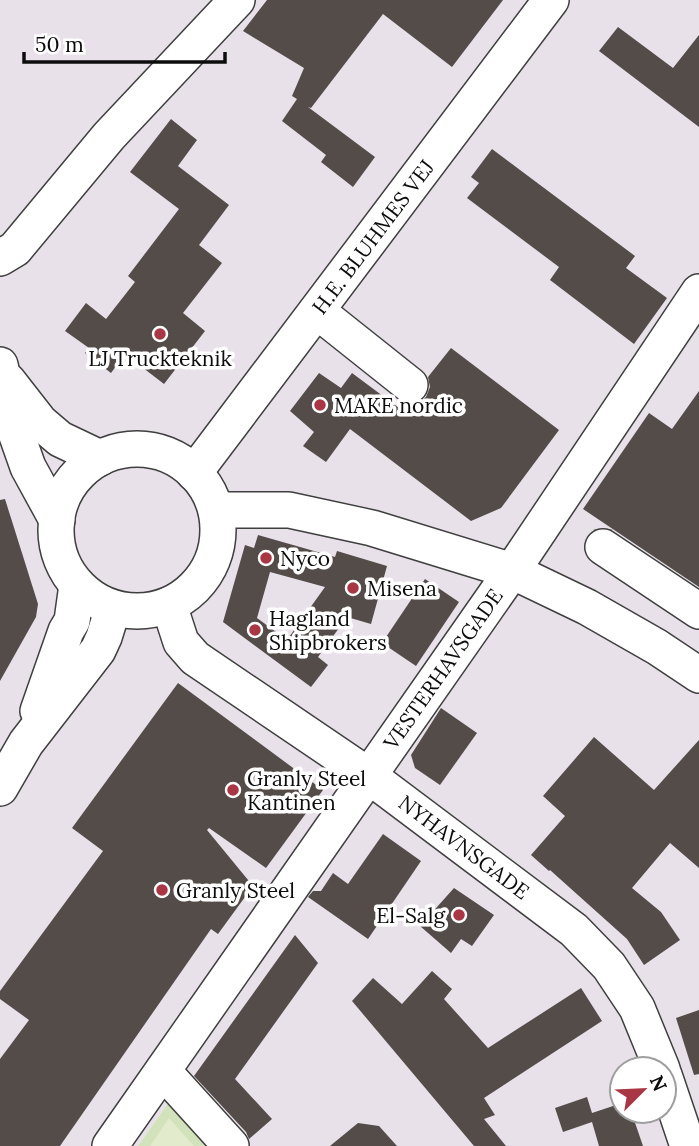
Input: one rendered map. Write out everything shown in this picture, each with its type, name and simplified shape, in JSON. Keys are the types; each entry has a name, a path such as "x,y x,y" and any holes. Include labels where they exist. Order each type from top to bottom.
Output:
{"street":[{"path":"0,258 15,249 109,136 237,0"},
{"name":"H.E. BLUHMES VEJ","path":"201,464 551,0"},
{"name":"VESTERHAVSGADE","path":"110,1146 512,571 687,338 697,298"},
{"path":"317,311 410,385"},
{"path":"1,370 40,422 60,439 100,458"},
{"path":"1,370 25,459 57,520"},
{"path":"136,449 201,464 207,490 216,510 218,533 214,556 204,576 188,593 169,605 129,611 100,602 77,585 60,555 57,520 62,501 71,484 84,469 100,458 136,449"},
{"path":"216,510 289,510 372,528 512,571 587,607 657,647 699,675"},
{"path":"603,547 699,611"},
{"path":"26,743 72,621 77,585"},
{"path":"632,633 662,587"},
{"name":"NYHAVNSGADE","path":"169,605 181,642 195,658 369,776 574,930 609,966 637,1008 656,1055"},
{"path":"0,788 26,743 98,650 113,608"},
{"path":"163,1071 230,1146"},
{"path":"678,1116 688,1146"}],"shaded area":[{"path":"0,0 699,0 699,1146 213,1146 171,1099 138,1146 0,1146"}],"green space":[{"path":"171,1099 213,1146 138,1146"},
{"path":"169,1118 194,1146 150,1146"}],"building":[{"path":"267,0 503,0 452,67 383,14 311,108 308,107 375,157 353,187 321,162 326,155 282,121 297,99 292,96 304,68 243,31"},
{"path":"618,27 673,68 699,35 699,127 599,51"},
{"path":"171,119 197,140 178,166 229,205 199,245 222,263 183,313 205,331 164,384 125,354 111,373 85,353 89,348 65,331 86,303 106,319 135,282 128,276 179,209 130,172"},
{"path":"492,149 635,256 626,268 667,298 634,344 550,280 559,267 467,198 479,183 471,177"},
{"path":"451,348 559,430 501,508 471,521 350,429 326,462 303,446 314,432 290,411 319,373 341,388 352,373 403,411 407,405 418,403 426,397 430,387 428,377"},
{"path":"699,391 699,587 583,509 649,413 672,429"},
{"path":"5,499 38,604 36,617 0,681 0,500"},
{"path":"258,535 335,557 337,551 387,566 371,624 347,617 318,657 328,665 311,687 223,622 245,545 254,548","holes":["270,572 325,587 287,640 257,618"]},
{"path":"425,579 459,602 416,666 382,643"},
{"name":"Granly Steel","path":"178,683 323,790 266,868 209,828 207,830 253,886 218,934 211,929 60,1146 0,1146 0,1059 29,1020 0,999 0,991 103,851 72,828"},
{"path":"441,708 477,733 440,785 415,768 411,755"},
{"path":"594,737 654,790 699,740 699,868 670,843 632,888 661,912 680,940 644,965 627,939 531,855 565,816 543,796"},
{"path":"383,834 421,861 368,939 308,897 313,891 321,891 333,873 348,884"},
{"path":"454,888 494,915 472,946 461,939 451,953 420,926"},
{"path":"295,935 318,963 235,1079 272,1119 249,1139 246,1132 194,1076"},
{"path":"432,971 452,989 444,999 488,1048 581,988 602,1021 484,1098 495,1115 484,1119 506,1146 474,1146 352,1001 373,978 402,1004"},
{"path":"699,1010 699,1074 694,1075 676,1018"},
{"path":"587,1097 592,1113 608,1108 608,1125 636,1125 643,1146 599,1146 592,1122 563,1132 555,1108"},
{"path":"358,1123 379,1126 397,1146 330,1146"}],"place":[{"name":"LJ Truckteknik","path":"160,334"},
{"name":"MAKE nordic","path":"320,405"},
{"name":"Nyco","path":"266,558"},
{"name":"Misena","path":"353,588"},
{"name":"Hagland Shipbrokers","path":"255,630"},
{"name":"Granly Steel Kantinen","path":"233,790"},
{"name":"Granly Steel","path":"162,890"},
{"name":"El-Salg","path":"459,915"}]}
